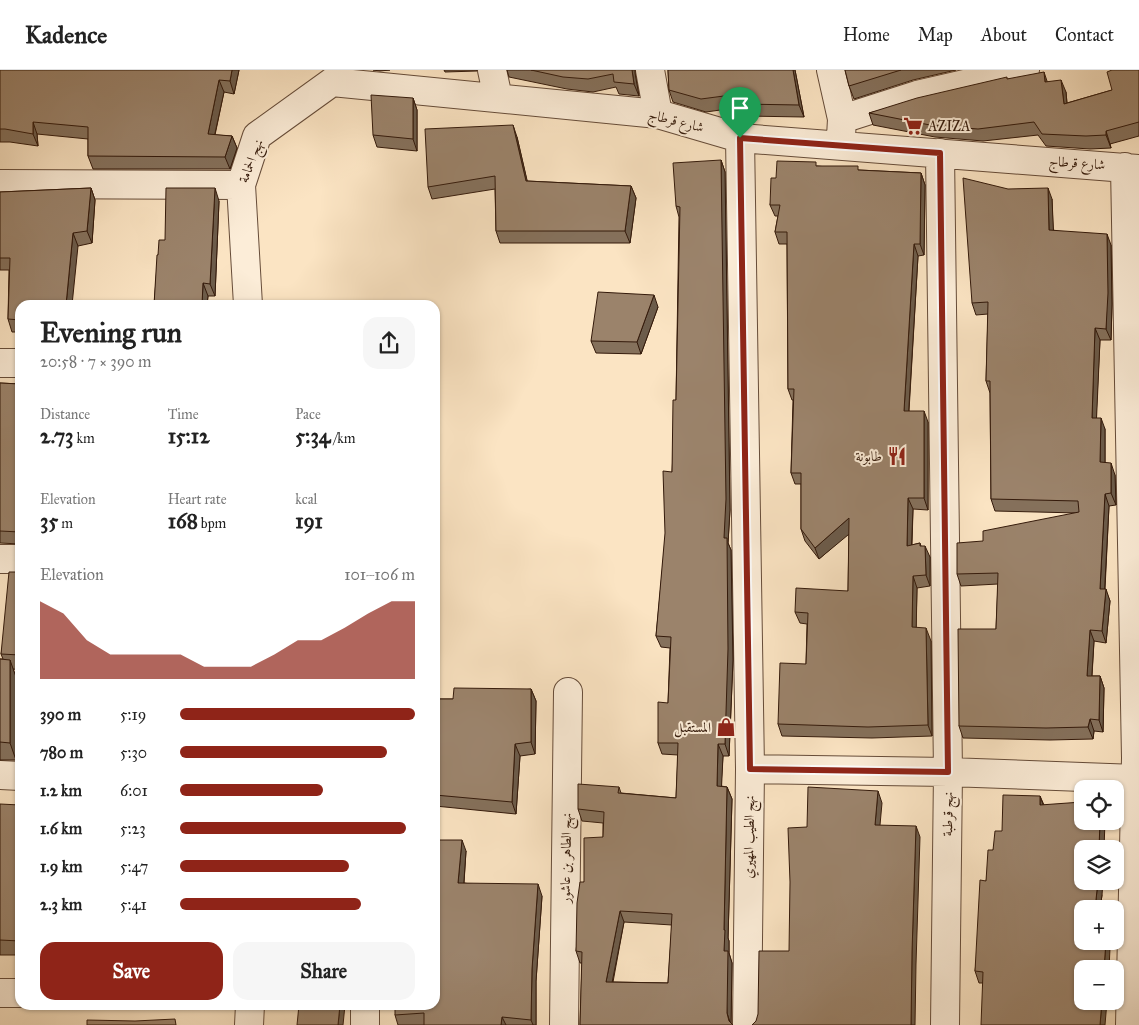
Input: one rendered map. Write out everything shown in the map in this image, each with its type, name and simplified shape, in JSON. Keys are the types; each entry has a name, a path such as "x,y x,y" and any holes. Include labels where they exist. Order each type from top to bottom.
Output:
{"street":[{"path":"492,70 498,98"},
{"path":"650,70 658,114"},
{"path":"831,70 841,132 917,95 1025,70"},
{"name":"شارع قرطاج","path":"331,76 498,98 658,114 740,138 841,132 940,153 1132,168"},
{"name":"نهج الحمامة","path":"248,300 240,185 257,136 331,76"},
{"name":"نهج الطيب المهيري","path":"740,138 750,769 747,1025"},
{"name":"نهج قرطبة","path":"940,153 948,772 945,1025"},
{"path":"1130,1025 1137,765 1132,168"},
{"path":"0,184 240,185"},
{"path":"0,363 15,363"},
{"path":"0,559 15,559"},
{"name":"نهج الطاهر بن عاشور","path":"564,1025 568,692"},
{"path":"750,769 948,772 1137,765"},
{"path":"0,775 15,776"},
{"path":"0,993 15,993"},
{"path":"249,1025 250,1010"},
{"path":"365,1010 365,1025"}],"building":[{"path":"0,70 232,70 230,81 219,80 208,134 232,136 225,157 88,156 88,127 33,122 33,134 0,129"},
{"path":"531,70 632,70 634,84 614,82 613,74 588,79 563,77"},
{"path":"668,70 793,70 799,105 740,104 739,94 701,99 669,90"},
{"path":"845,70 901,70 849,86"},
{"path":"1112,70 1139,70 1139,122 1106,131 1106,135 1042,134 1034,122 978,129 930,125 869,113 917,98 1007,77 1007,79 1044,72 1045,82 1061,80 1064,104 1112,90 1107,72"},
{"path":"371,95 413,98 413,139 373,135"},
{"path":"513,125 526,181 631,186 625,231 496,231 495,176 428,187 425,129"},
{"path":"721,160 726,499 724,538 727,538 728,649 725,744 718,744 717,786 727,787 724,951 728,951 727,1013 729,1021 733,1025 580,1025 582,952 576,951 577,903 580,882 584,882 584,838 603,837 604,812 578,809 578,784 619,787 618,793 676,798 678,743 658,743 658,702 668,703 671,637 656,636 665,533 663,471 672,472 673,400 676,400 680,207 676,206 673,163","holes":["620,911 672,914 668,983 606,982"]},
{"path":"777,161 816,162 816,166 858,166 858,170 921,173 920,244 914,244 904,411 924,411 924,498 908,498 907,546 920,543 920,546 925,546 926,575 913,576 912,627 926,628 928,725 868,727 778,724 780,663 806,664 808,613 795,612 796,588 848,591 849,518 815,548 801,529 801,473 791,473 794,389 788,389 787,232 775,232 780,205 770,205 771,178 776,178"},
{"path":"963,178 1008,189 1048,188 1049,230 1107,234 1108,293 1106,329 1095,328 1092,418 1101,418 1100,462 1111,463 1111,493 1105,494 1100,589 1106,589 1102,631 1090,630 1087,676 1100,676 1099,720 1090,719 1088,727 959,726 958,629 996,629 998,573 957,574 957,543 983,541 983,531 1079,512 1078,501 991,499 990,381 986,381 988,302 972,303"},
{"path":"91,188 87,231 73,233 66,300 15,300 15,320 8,319 10,258 0,258 0,192"},
{"path":"166,188 215,188 210,284 203,283 202,300 154,300 159,240 165,240"},
{"path":"598,292 654,295 637,342 591,341"},
{"path":"0,383 15,384 15,532 0,531"},
{"path":"9,572 15,572 15,655 1,654"},
{"path":"0,659 10,660 10,743 0,742"},
{"path":"454,688 531,689 531,742 515,744 512,802 440,795 440,699 453,699"},
{"path":"808,787 878,791 875,825 916,826 911,1025 752,1025 756,1021 758,1014 759,951 789,951 790,882 788,828 807,827"},
{"path":"1003,795 1040,796 1040,805 1074,803 1074,830 1100,830 1099,840 1074,840 1074,890 1097,890 1096,900 1074,900 1074,950 1105,950 1105,960 1074,960 1074,1010 1101,1010 1100,1025 981,1025 983,972 975,971 980,880 986,881 988,850 993,850 995,831 1002,831"},
{"path":"0,804 15,805 15,941 0,940"},
{"path":"440,840 462,840 458,883 538,884 532,969 531,1020 502,1017 501,1025 424,1025 424,1013 395,1015 395,1010 440,1010"},
{"path":"298,1010 340,1010 338,1025 297,1025"},
{"path":"175,1019 176,1025 87,1025 87,1020 135,1021"}],"place":[{"name":"AZIZA","path":"913,126"},
{"name":"طابونة","path":"897,456"},
{"name":"المستقبل","path":"726,727"}],"route":[{"path":"740,138 940,153 948,772 750,769 740,138"}]}
